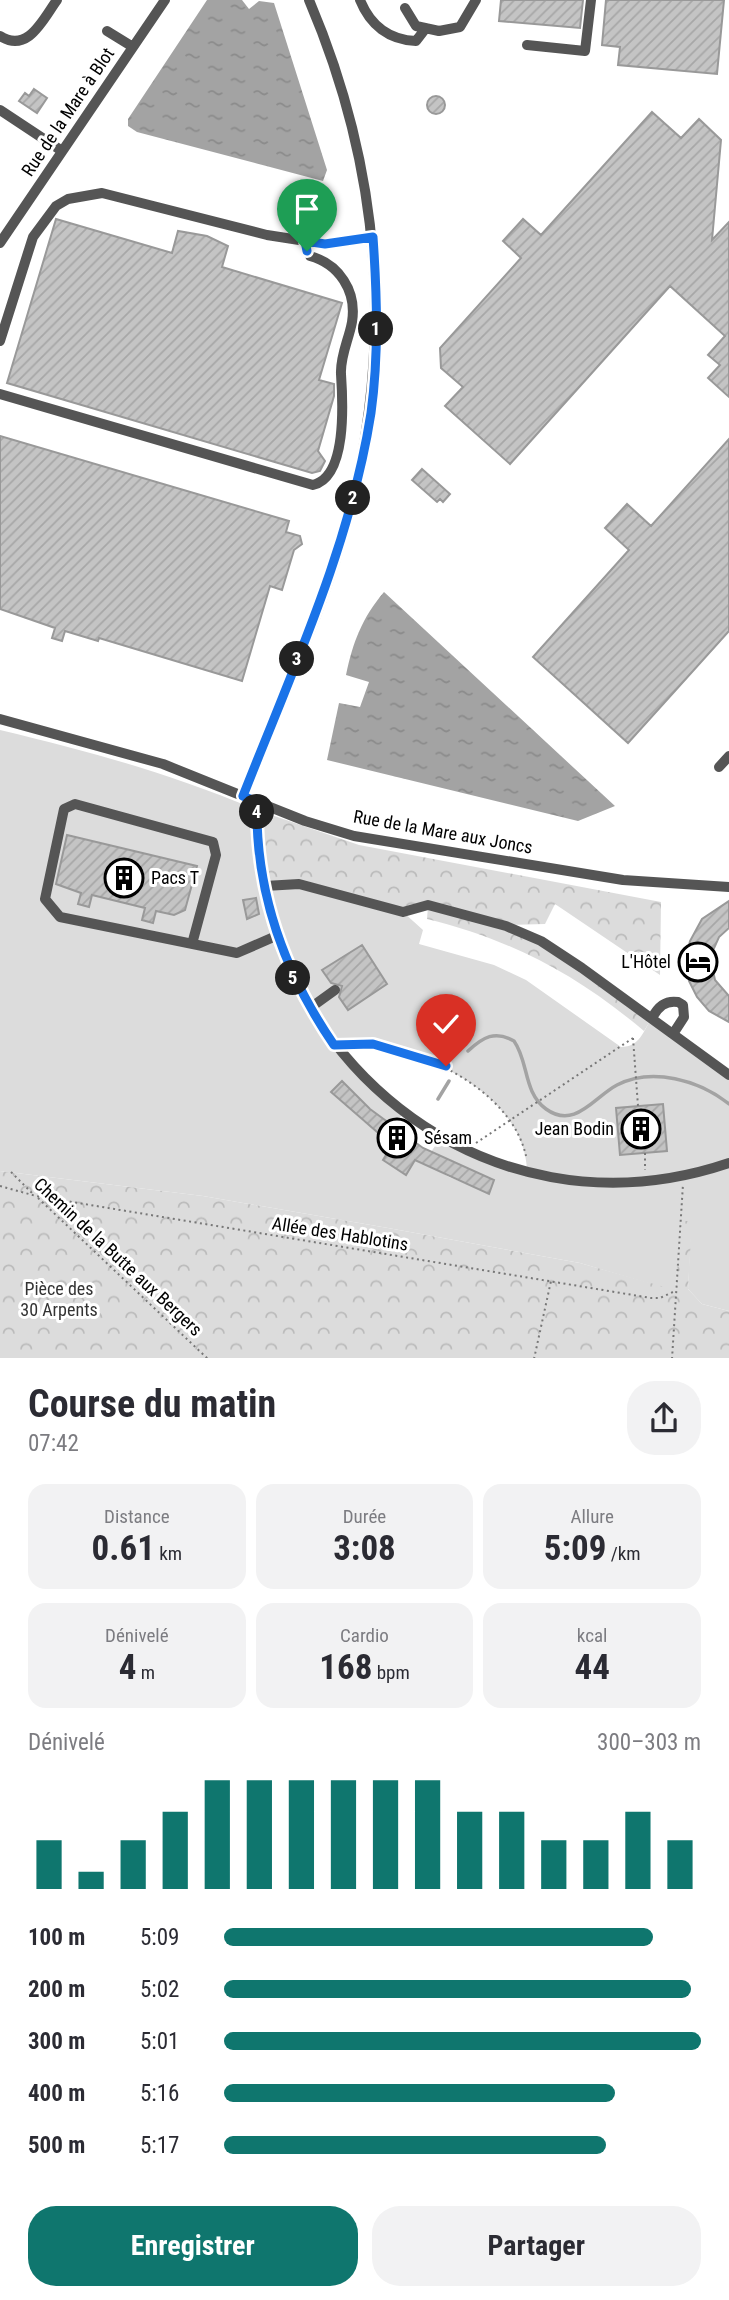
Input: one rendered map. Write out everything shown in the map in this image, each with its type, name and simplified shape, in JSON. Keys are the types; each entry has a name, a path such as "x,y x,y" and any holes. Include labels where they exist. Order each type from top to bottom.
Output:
{"street":[{"path":"0,37 15,42 32,36 57,0"},
{"name":"Rue de la Mare à Blot","path":"0,243 165,0"},
{"path":"243,796 335,562 358,480 375,371 377,302 373,237 354,131 335,67 309,0"},
{"path":"360,0 366,15 395,40 415,41 426,28"},
{"path":"405,8 416,26 439,31 460,27 476,0"},
{"path":"527,45 585,51 591,0"},
{"path":"107,31 133,47"},
{"path":"0,110 62,152"},
{"path":"0,341 33,237 56,206 68,199 102,193 267,234 325,244 373,237"},
{"path":"0,394 313,485 323,483 333,472 344,390 341,374 343,356 353,313 345,278 323,260 310,256 305,241"},
{"name":"Rue de la Mare aux Joncs","path":"0,719 163,764 331,829 384,842 623,880 729,887"},
{"path":"719,767 729,756"},
{"path":"257,802 259,846 276,936 310,1008 334,1045 367,1081 403,1113 468,1150 527,1171 576,1180 646,1181 683,1176 729,1163"},
{"path":"192,944 216,855 213,842 75,804 64,809 45,899 60,917 192,944 237,953 276,936"},
{"path":"265,886 299,884 403,912 428,905 465,912 506,926 541,941 729,1075"},
{"path":"310,1008 335,990"},
{"path":"652,1018 658,1007 678,1002 683,1005 684,1017 673,1034"}],"path":[{"path":"468,1150 633,1038 638,1106"},
{"path":"334,1045 373,1044 446,1066 475,1087 509,1121 522,1144 527,1171"},
{"path":"645,1153 646,1181"},
{"name":"Chemin de la Butte aux Bergers","path":"11,1172 207,1358"},
{"path":"672,1358 683,1176"},
{"name":"Allée des Hablotins","path":"0,1186 36,1196 651,1298 660,1298 675,1291"},
{"path":"534,1358 551,1280"}],"green space":[{"path":"0,730 130,764 257,810 288,883 403,912 423,930 419,944 494,965 526,980 621,1047 637,1041 652,1018 729,1075 729,1311 702,1304 688,1289 691,1221 682,1222 675,1291 580,1263 388,1228 203,1196 0,1171","holes":["348,1042 375,1045 434,1063 487,1096 508,1118 522,1143 527,1171 441,1137 431,1152 494,1180 489,1193 449,1177 417,1158 405,1175 383,1160 393,1143 363,1121 332,1092 361,1101 393,1127 403,1113 335,1045"]},
{"path":"257,810 359,845 661,902 660,975 555,904 545,924 508,925 541,941 652,1018 644,1031 593,992 542,962 487,937 427,919 428,906 403,912 320,889 265,886"},
{"name":"Pièce des 30 Arpents","path":"0,1171 203,1196 388,1228 580,1263 675,1290 682,1221 692,1221 688,1289 702,1304 729,1311 729,1358 0,1358"}],"water":[{"path":"207,0 242,0 249,9 259,1 274,3 327,170 323,181 137,132 128,126 128,119"},
{"path":"384,592 615,806 578,821 327,760 339,703 360,707 369,682 346,675 359,631"}],"building":[{"path":"501,0 583,0 580,28 499,21"},
{"path":"606,0 724,0 717,74 618,65 620,47 602,45"},
{"path":"34,89 47,98 37,113 19,101 25,93 29,96"},
{"path":"436,96 442,99 445,105 442,111 436,114 430,111 427,105 430,99"},
{"path":"652,112 681,138 699,119 721,140 712,240 729,222 729,397 708,378 720,365 708,355 725,336 670,286 510,464 445,406 463,387 441,368 440,348 521,258 503,241 523,219 541,235"},
{"path":"56,219 172,253 178,231 207,236 228,246 222,267 342,303 319,380 334,384 334,396 318,451 325,461 320,471 312,473 7,383"},
{"path":"0,436 289,521 286,532 300,536 302,544 294,550 282,590 270,586 242,681 99,638 98,641 65,631 62,641 52,638 55,628 0,609"},
{"path":"729,439 729,631 628,743 533,657 629,550 605,528 627,504 651,526"},
{"path":"422,469 450,494 443,502 440,499 437,502 412,480"},
{"name":"Pacs T","path":"67,835 197,866 185,910 174,915 156,911 153,923 142,920 145,908 92,895 89,907 78,904 81,893 56,884"},
{"path":"256,898 259,914 247,919 243,900"},
{"name":"L'Hôtel","path":"729,901 729,928 719,937 710,957 715,980 729,996 729,1022 709,1011 697,997 689,981 686,958 690,941 702,919"},
{"path":"362,945 387,984 348,1010 339,997 342,986 331,983 322,970"},
{"name":"Sésam","path":"342,1081 370,1109 423,1148 494,1180 489,1194 415,1160 406,1175 383,1160 392,1145 331,1092"},
{"name":"Jean Bodin","path":"663,1104 667,1151 620,1155 616,1108"}],"waterway":[{"path":"468,1051 490,1037 501,1036 514,1041 533,1094 546,1109 556,1114 575,1114 617,1085 645,1077 690,1083 704,1088 729,1104"},
{"path":"438,1099 449,1081"}],"place":[{"name":"Pacs T","path":"124,878"},
{"name":"L'Hôtel","path":"698,962"},
{"name":"Jean Bodin","path":"641,1129"},
{"name":"Sésam","path":"397,1138"}],"route":[{"path":"307,251 305,241 348,243 373,237 377,302 371,410 358,480 335,562 243,796 257,802 259,846 276,936 293,978 334,1045 348,1042 373,1044 446,1066"}]}
